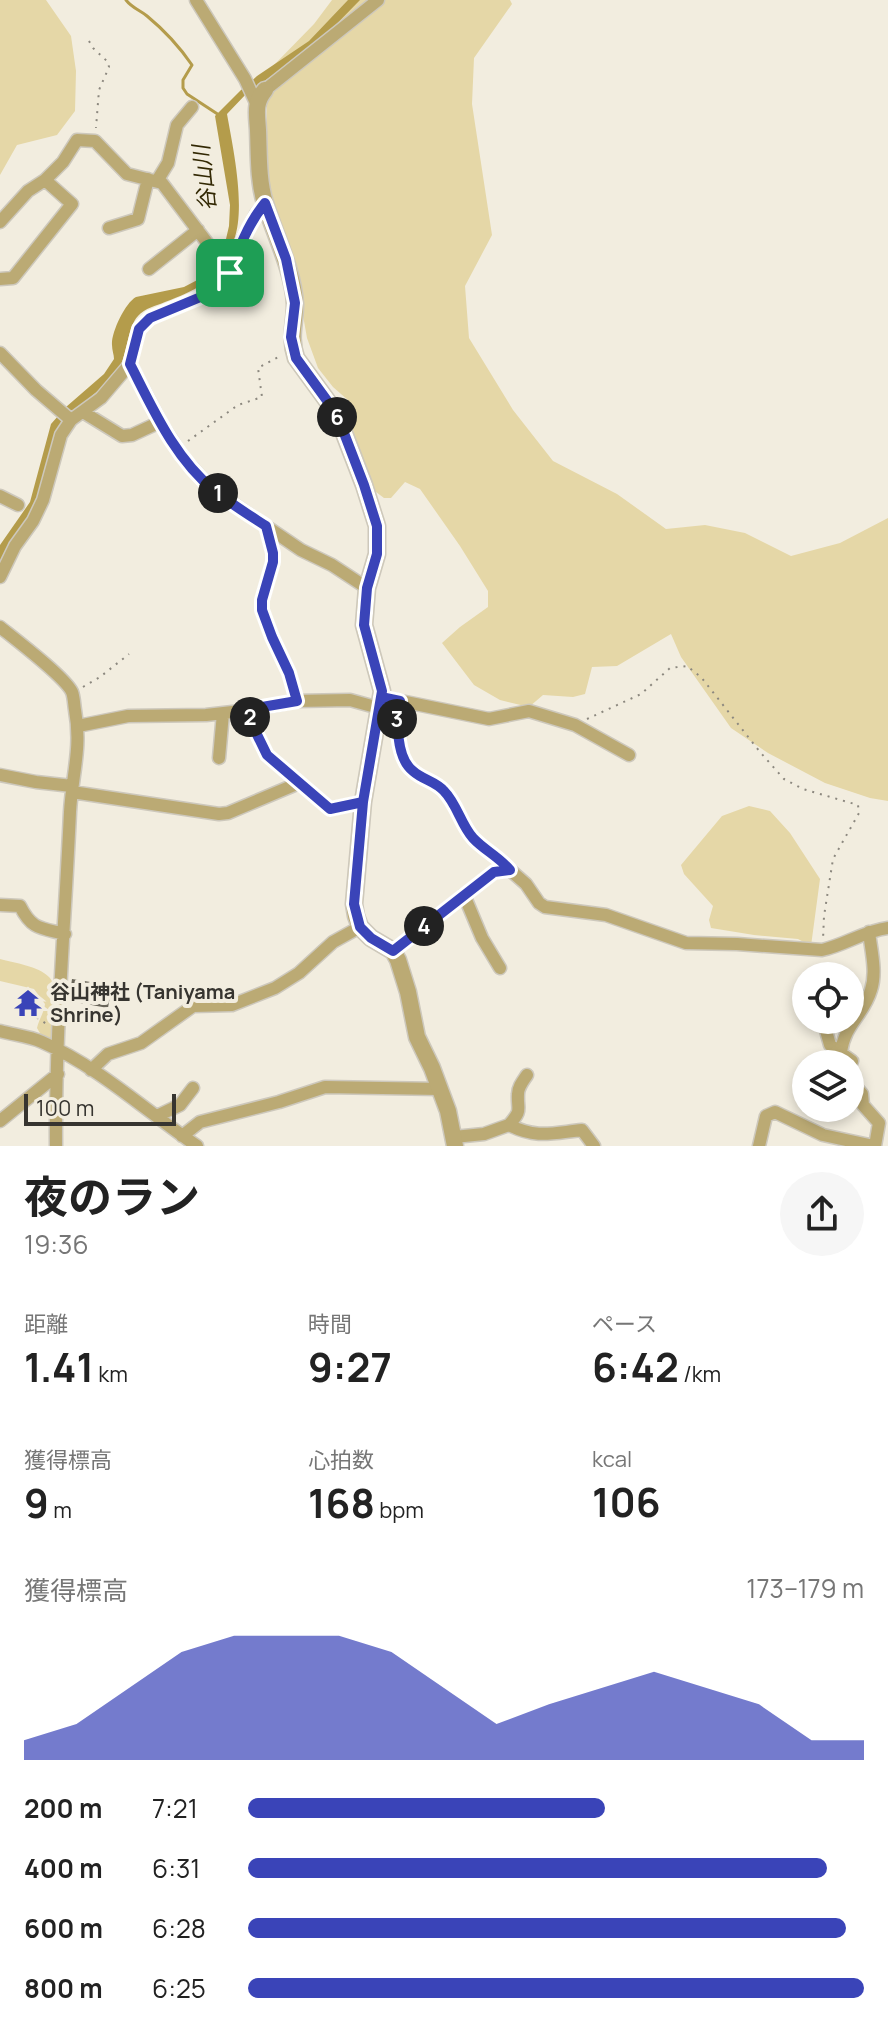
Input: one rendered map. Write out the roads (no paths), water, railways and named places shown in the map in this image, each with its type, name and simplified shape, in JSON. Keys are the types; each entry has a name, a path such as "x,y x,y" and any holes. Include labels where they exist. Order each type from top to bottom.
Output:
{"street":[{"path":"196,0 258,95 258,168 265,203 286,259 295,303 291,337 293,350 339,420 377,526 377,554 367,588 364,625 382,691 363,802 354,904 360,927 371,938 393,951 398,960 417,1037 448,1111 454,1141 509,1125 517,1116 520,1104 518,1095 527,1075"},
{"path":"258,95 378,0"},
{"path":"109,228 138,219 153,180 168,163 177,125 192,107"},
{"path":"0,222 28,191 63,162 77,140 95,141 127,174 162,183 230,273"},
{"path":"0,279 13,278 72,204 45,180"},
{"path":"66,416 83,412 101,398 130,364 139,329 150,318 203,296 220,285 230,273 241,242 265,203"},
{"path":"149,269 198,230"},
{"path":"0,353 66,416"},
{"path":"130,364 160,422 184,459 213,490 301,550 332,565 367,588"},
{"path":"83,412 122,436 132,435 160,422"},
{"path":"0,577 43,500 66,416"},
{"path":"0,496 18,505"},
{"path":"266,526 273,562 262,610 289,673 297,701"},
{"path":"0,627 55,673 71,691 78,726 59,999 56,1146"},
{"path":"78,726 128,716 223,713 297,701 400,701 489,719 529,711 575,725 629,755"},
{"path":"245,710 267,755 330,809 363,802"},
{"path":"219,758 223,713"},
{"path":"0,775 219,814 299,783"},
{"path":"393,951 494,872 510,870 545,907 606,915 686,943 822,950 888,928"},
{"path":"464,895 482,938 500,968"},
{"path":"0,905 20,906 33,925 65,934"},
{"path":"91,1070 108,1054 154,1036 193,1006 232,1005 275,988 299,973 333,942 360,927"},
{"path":"841,1050 843,1037 871,990 874,977 869,932"},
{"path":"0,1031 40,1041 59,1051 157,1116 184,1141 197,1146"},
{"path":"0,1121 58,1074"},
{"path":"184,1141 200,1122 325,1087 440,1089"},
{"path":"157,1116 180,1105 193,1088"},
{"path":"759,1146 766,1116 775,1112 823,1135 874,1146 879,1123 864,1106"},
{"path":"509,1125 525,1133 540,1135 582,1130 594,1146"}],"waterway":[{"path":"126,0 165,33 192,65 183,80 187,94 219,115"}],"place":[{"name":"谷山神社 (Taniyama Shrine)","path":"28,1003"}],"water label":[{"name":"谷山川","path":"204,178"}]}
